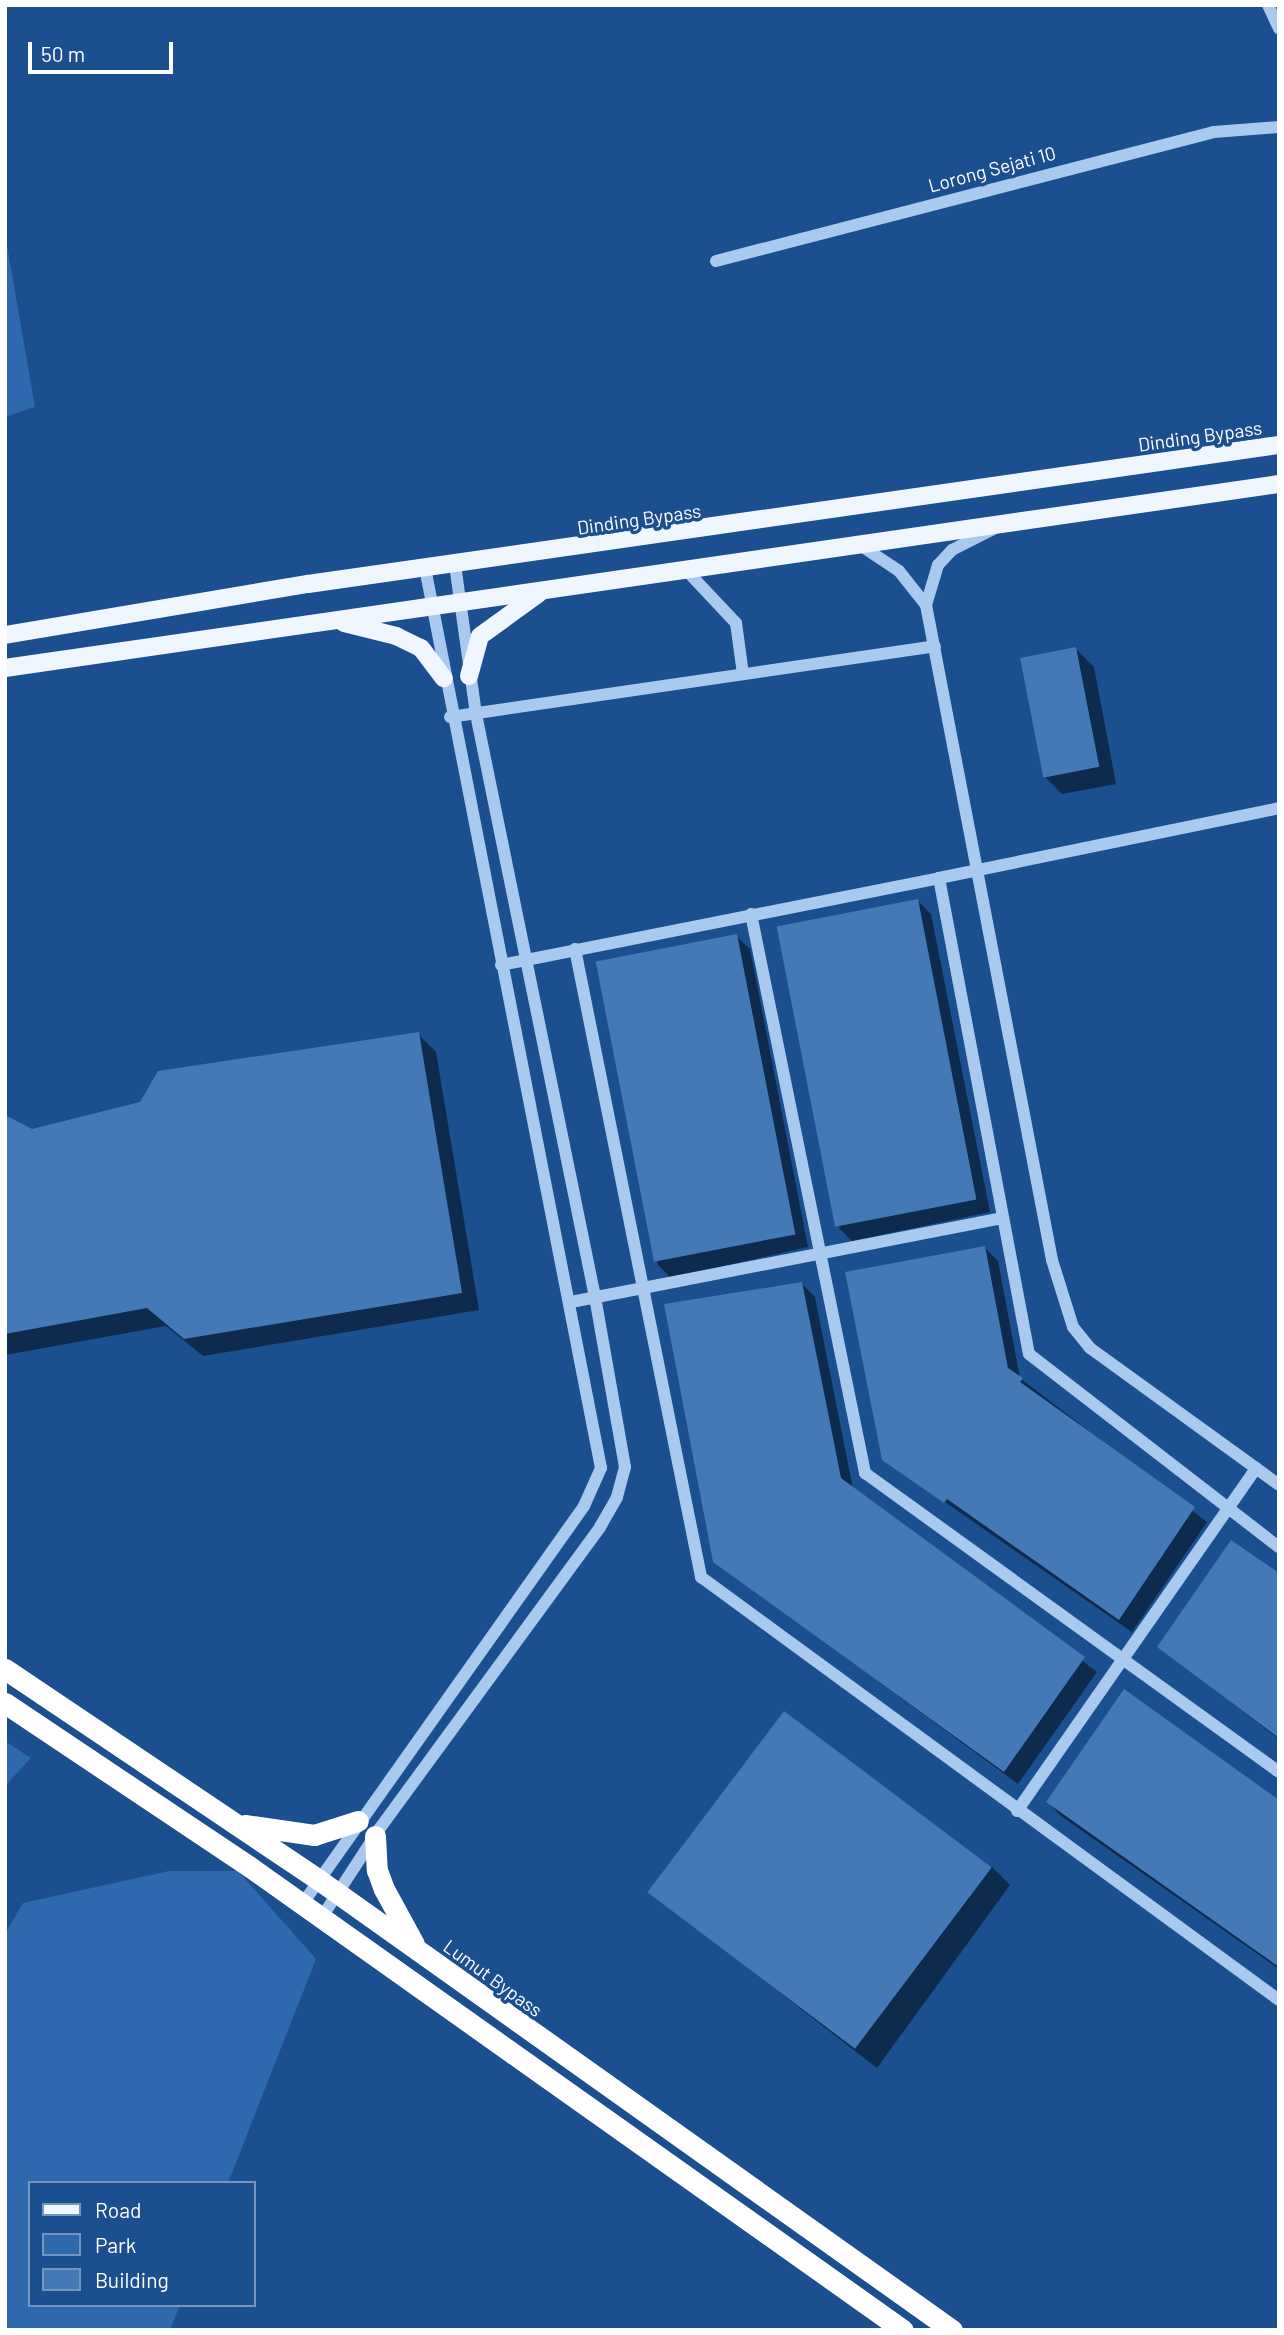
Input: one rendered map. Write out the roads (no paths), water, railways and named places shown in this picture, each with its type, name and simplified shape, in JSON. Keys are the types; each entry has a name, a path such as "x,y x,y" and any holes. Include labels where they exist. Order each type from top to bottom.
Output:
{"highway":[{"name":"Lumut Bypass","path":"5,1669 319,1880 952,2330"},
{"path":"5,1703 303,1903 903,2330"},
{"path":"236,1823 314,1835 358,1821"},
{"path":"375,1836 377,1870 383,1889 421,1954"}],"main road":[{"name":"Dinding Bypass","path":"5,635 425,568 1279,445"},
{"path":"5,668 1279,484"},
{"path":"468,676 480,636 544,590"},
{"path":"337,621 397,636 421,648 444,678"}],"street":[{"path":"1268,5 1279,29"},
{"name":"Lorong Sejati 10","path":"716,261 1214,132 1279,127"},
{"path":"926,605 938,565 952,550 1002,524"},
{"path":"860,545 899,571 926,605 1052,1260 1073,1327 1090,1348 1279,1485"},
{"path":"322,1917 375,1836 600,1527 623,1480 624,1453 595,1297 468,676 454,564"},
{"path":"303,1903 599,1480 601,1455 450,717 425,568"},
{"path":"686,570 736,623 744,674"},
{"path":"450,717 935,646"},
{"path":"502,965 1279,808"},
{"path":"939,878 1002,1218 1033,1361 1279,1548"},
{"path":"751,914 865,1473 1279,1772"},
{"path":"575,949 701,1577 1017,1811 1279,2000"},
{"path":"571,1302 820,1256 1002,1218"},
{"path":"1017,1811 1256,1468"}]}
